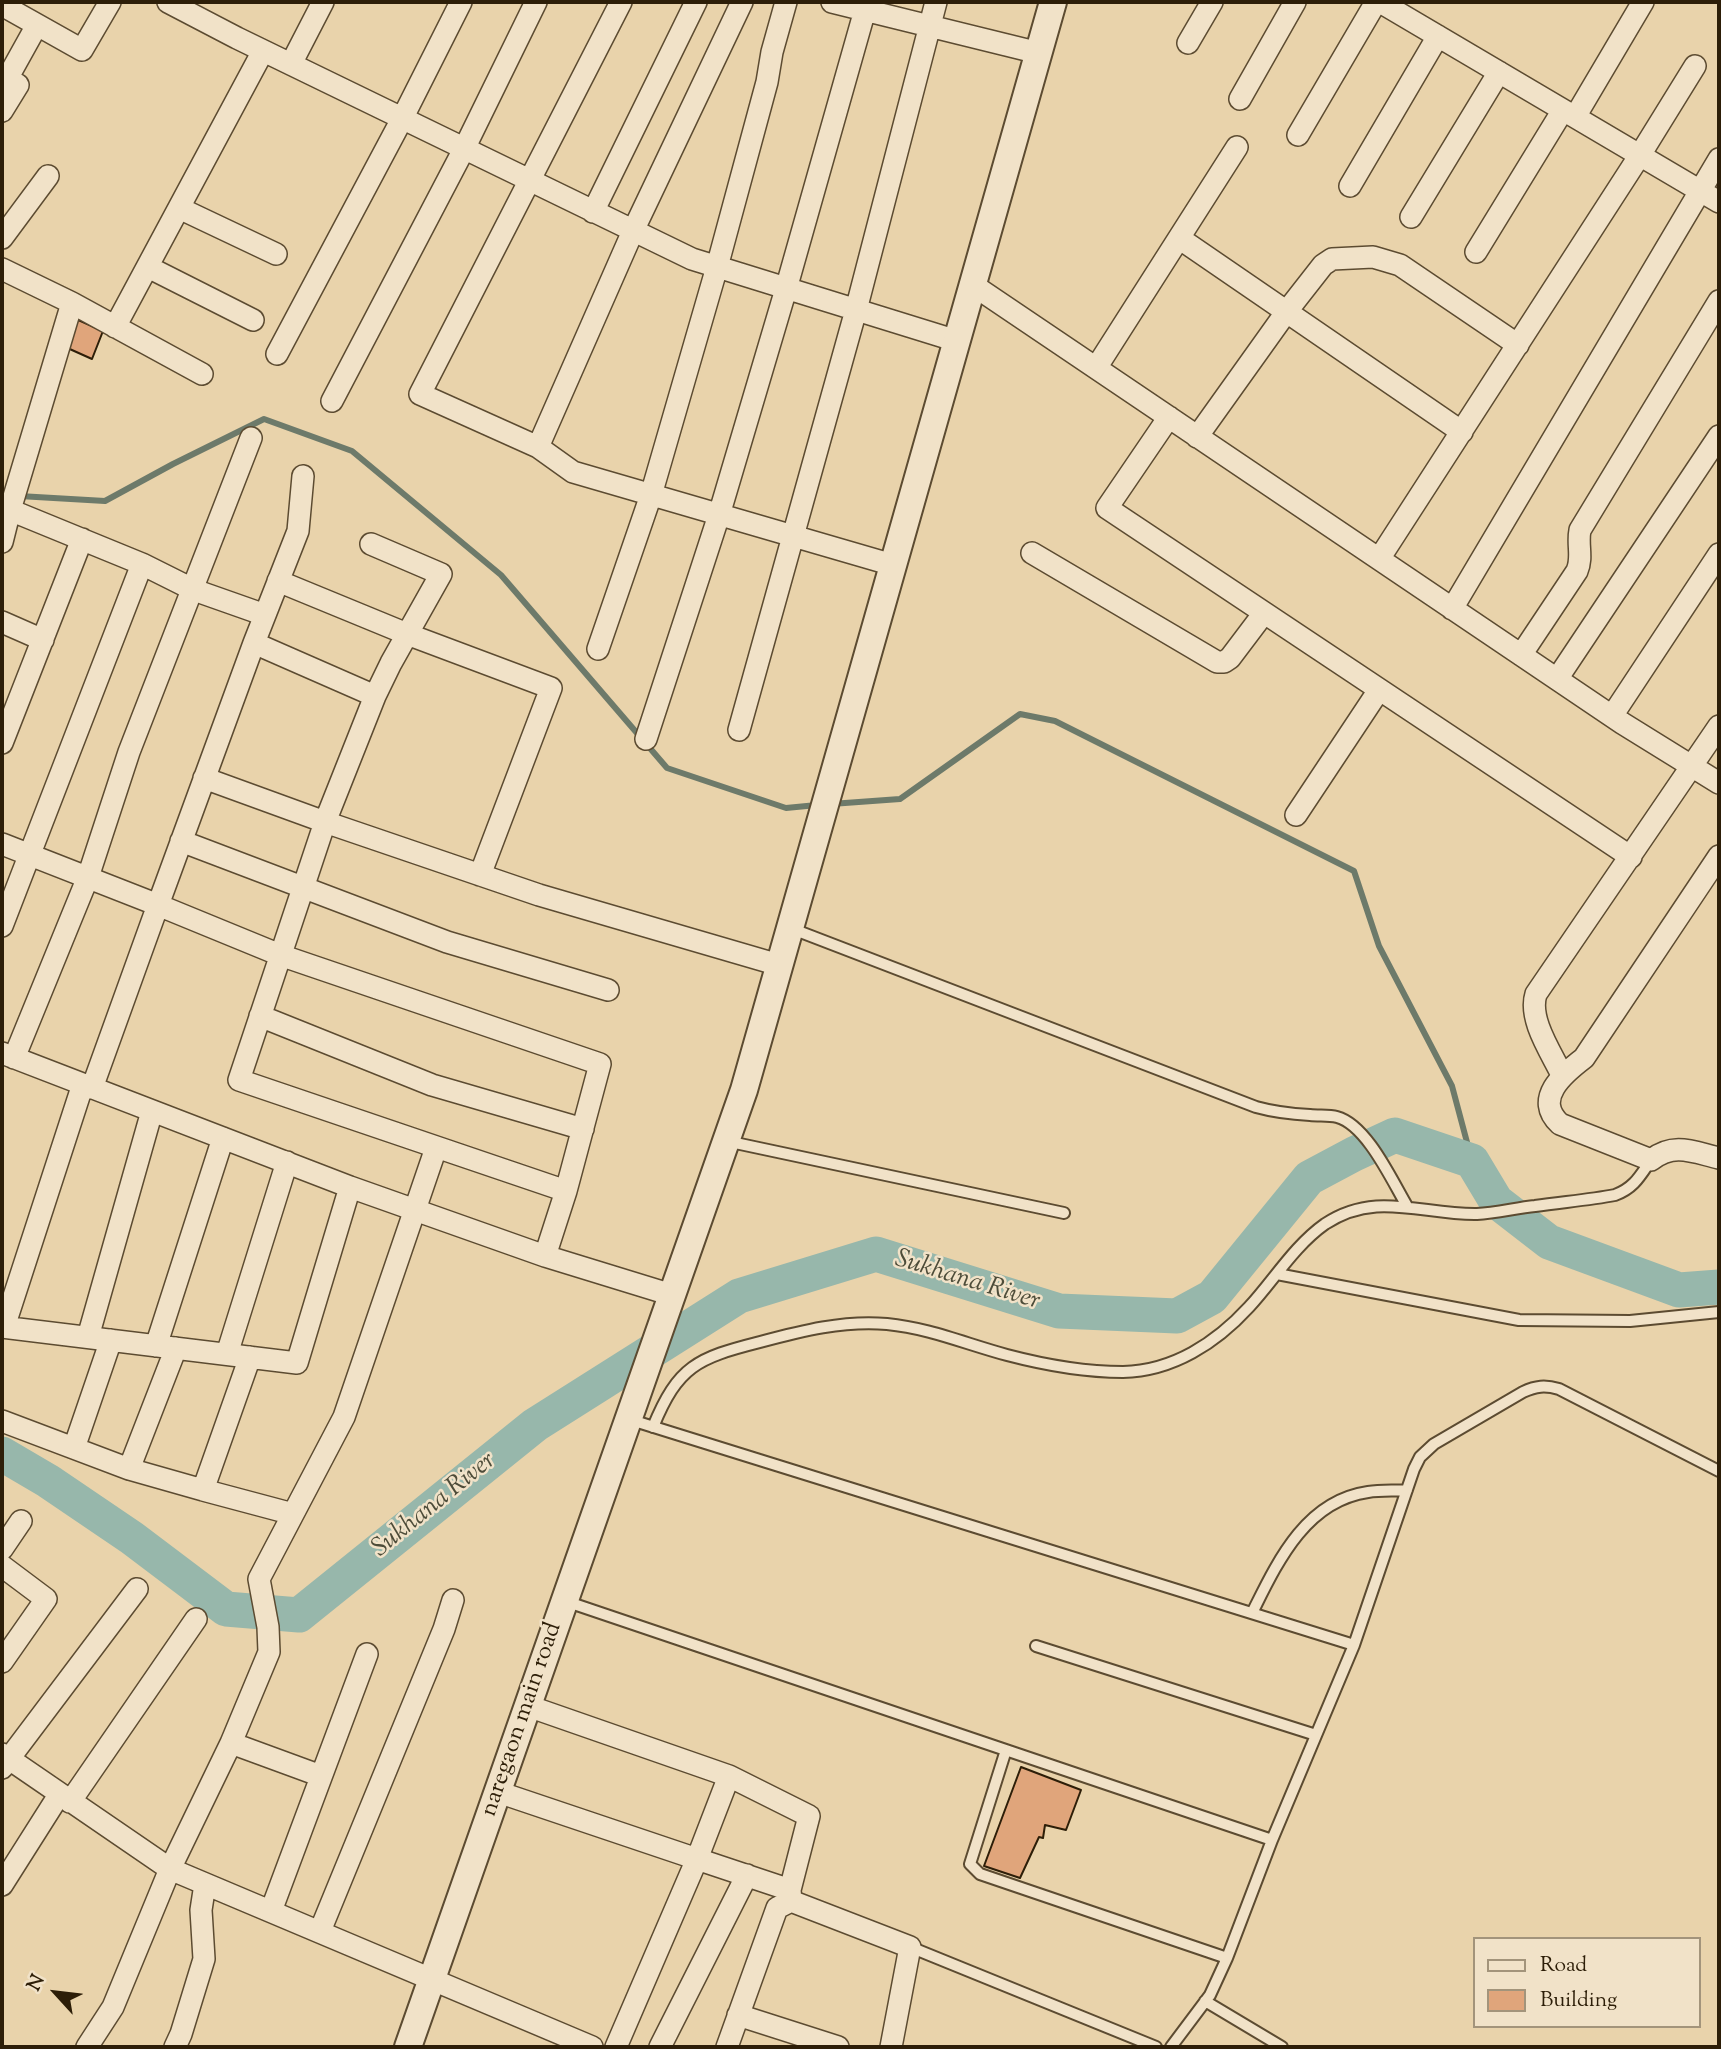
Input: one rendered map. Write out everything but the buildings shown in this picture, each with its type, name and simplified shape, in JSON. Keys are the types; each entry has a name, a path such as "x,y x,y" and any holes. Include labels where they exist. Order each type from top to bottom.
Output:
{"street":[{"path":"2,5 82,50 110,2"},
{"path":"169,2 263,51 692,260 957,341"},
{"path":"290,64 323,2"},
{"path":"276,354 402,119 461,2"},
{"path":"332,401 464,149 536,2"},
{"path":"621,2 420,394 538,447 573,472 893,565"},
{"path":"593,212 696,2"},
{"path":"538,447 634,231 743,2"},
{"path":"598,649 651,495 717,267 786,2"},
{"path":"832,2 1039,53"},
{"path":"739,730 856,310 936,2"},
{"name":"naregaon main road","path":"408,2047 565,1601 641,1423 638,1393 744,1090 1054,2"},
{"path":"1188,44 1212,2"},
{"path":"1240,99 1296,2"},
{"path":"1298,135 1378,2 1719,202"},
{"path":"1476,252 1643,2"},
{"path":"646,739 719,514 865,10"},
{"path":"2,111 18,85 5,77 37,25"},
{"path":"1350,186 1438,36"},
{"path":"115,327 263,51"},
{"path":"1379,559 1695,66"},
{"path":"1411,218 1499,72"},
{"path":"1096,368 1237,147"},
{"path":"1452,608 1719,159"},
{"path":"2,238 48,176"},
{"path":"179,208 276,254"},
{"path":"1179,238 1462,432"},
{"path":"1197,437 1287,310 1323,265 1332,259 1373,257 1400,265 1518,345"},
{"path":"148,267 253,320"},
{"path":"2,269 72,303 202,374"},
{"path":"973,285 1612,716 1719,783"},
{"path":"1521,655 1577,571 1581,557 1580,530 1719,301"},
{"path":"2,541 72,303"},
{"path":"1169,417 1107,508 1631,857"},
{"path":"1557,679 1719,436"},
{"path":"251,438 129,752 88,877 8,1056 350,1187 545,1256 672,1295"},
{"path":"303,476 298,531 88,1086 3,1327 297,1363 350,1187"},
{"path":"10,510 142,564 194,590 265,615"},
{"path":"2,743 82,539"},
{"path":"371,544 441,575 375,695 326,822 239,1080 566,1191"},
{"path":"1032,553 1217,662 1230,658 1264,613"},
{"path":"1612,716 1719,554"},
{"path":"2,926 142,564"},
{"path":"278,582 551,688 480,875"},
{"path":"2,622 43,640"},
{"path":"254,643 375,695"},
{"path":"1296,815 1379,690"},
{"path":"1562,1075 1535,1014 1533,1003 1536,994 1719,726"},
{"path":"204,778 552,899 779,965"},
{"path":"181,841 484,955 608,990"},
{"path":"2,844 280,955 600,1064 566,1191 545,1256"},
{"path":"1719,856 1584,1058 1562,1075 1549,1103 1551,1114 1560,1124 1651,1160 1668,1149 1719,1158"},
{"path":"260,1016 432,1085 583,1129"},
{"path":"88,1337 152,1111"},
{"path":"129,1468 166,1347 223,1138"},
{"path":"88,2047 113,2007 170,1869 231,1743 269,1652 268,1628 259,1579 344,1417 436,1148"},
{"path":"227,1354 287,1162"},
{"path":"74,1448 111,1340"},
{"path":"203,1490 250,1357"},
{"path":"2,1421 129,1468 293,1514"},
{"path":"2,1549 21,1521"},
{"path":"2,1566 46,1599 3,1660"},
{"path":"137,1589 4,1760 170,1869 592,2047"},
{"path":"320,1931 444,1629 453,1600"},
{"path":"2,1885 196,1619"},
{"path":"271,1911 367,1654"},
{"path":"528,1706 729,1776 809,1816 791,1895 777,1908 727,2047"},
{"path":"231,1743 321,1776"},
{"path":"616,2047 697,1859 729,1776"},
{"path":"498,1792 747,1875 910,1947 891,2047"},
{"path":"660,2047 747,1875"},
{"path":"174,2047 181,2034 204,1959 201,1910 205,1884"},
{"path":"738,2015 838,2047"}],"lane":[{"path":"790,928 1256,1107 1275,1112 1337,1117 1350,1122 1381,1161 1407,1206"},
{"path":"726,1140 1064,1213"},
{"path":"1354,1644 641,1423 673,1385 694,1366 723,1351 804,1330 853,1324 886,1324 930,1331 1007,1355 1067,1369 1127,1372 1157,1368 1181,1360 1213,1339 1248,1308 1307,1238 1327,1223 1348,1213 1371,1206 1393,1204 1480,1214 1615,1195 1636,1184 1651,1160"},
{"path":"1277,1273 1519,1320 1630,1321 1719,1312"},
{"path":"1171,2047 1206,2001 1227,1958 1272,1840 1354,1644 1420,1457 1434,1444 1536,1386 1559,1389 1719,1471"},
{"path":"1252,1613 1281,1555 1298,1533 1320,1512 1343,1499 1368,1492 1407,1490"},
{"path":"565,1601 1272,1840"},
{"path":"1036,1646 1316,1735"},
{"path":"1006,1750 971,1868 980,1874 1227,1958"},
{"path":"910,1947 1156,2047"},
{"path":"1206,2001 1282,2047"}],"waterway":[{"path":"2,495 105,501 264,419 352,451 501,575 667,768 786,808 817,805"},
{"path":"831,804 900,799 1020,714 1055,721 1354,871 1379,946 1452,1086 1472,1161"},
{"name":"Sukhana River","path":"2,1454 48,1481 132,1538 226,1609 299,1615 535,1425 739,1296 876,1254 1059,1311 1177,1316 1212,1297 1309,1178 1395,1135 1472,1161 1496,1201 1549,1242 1679,1290 1719,1287"}]}
